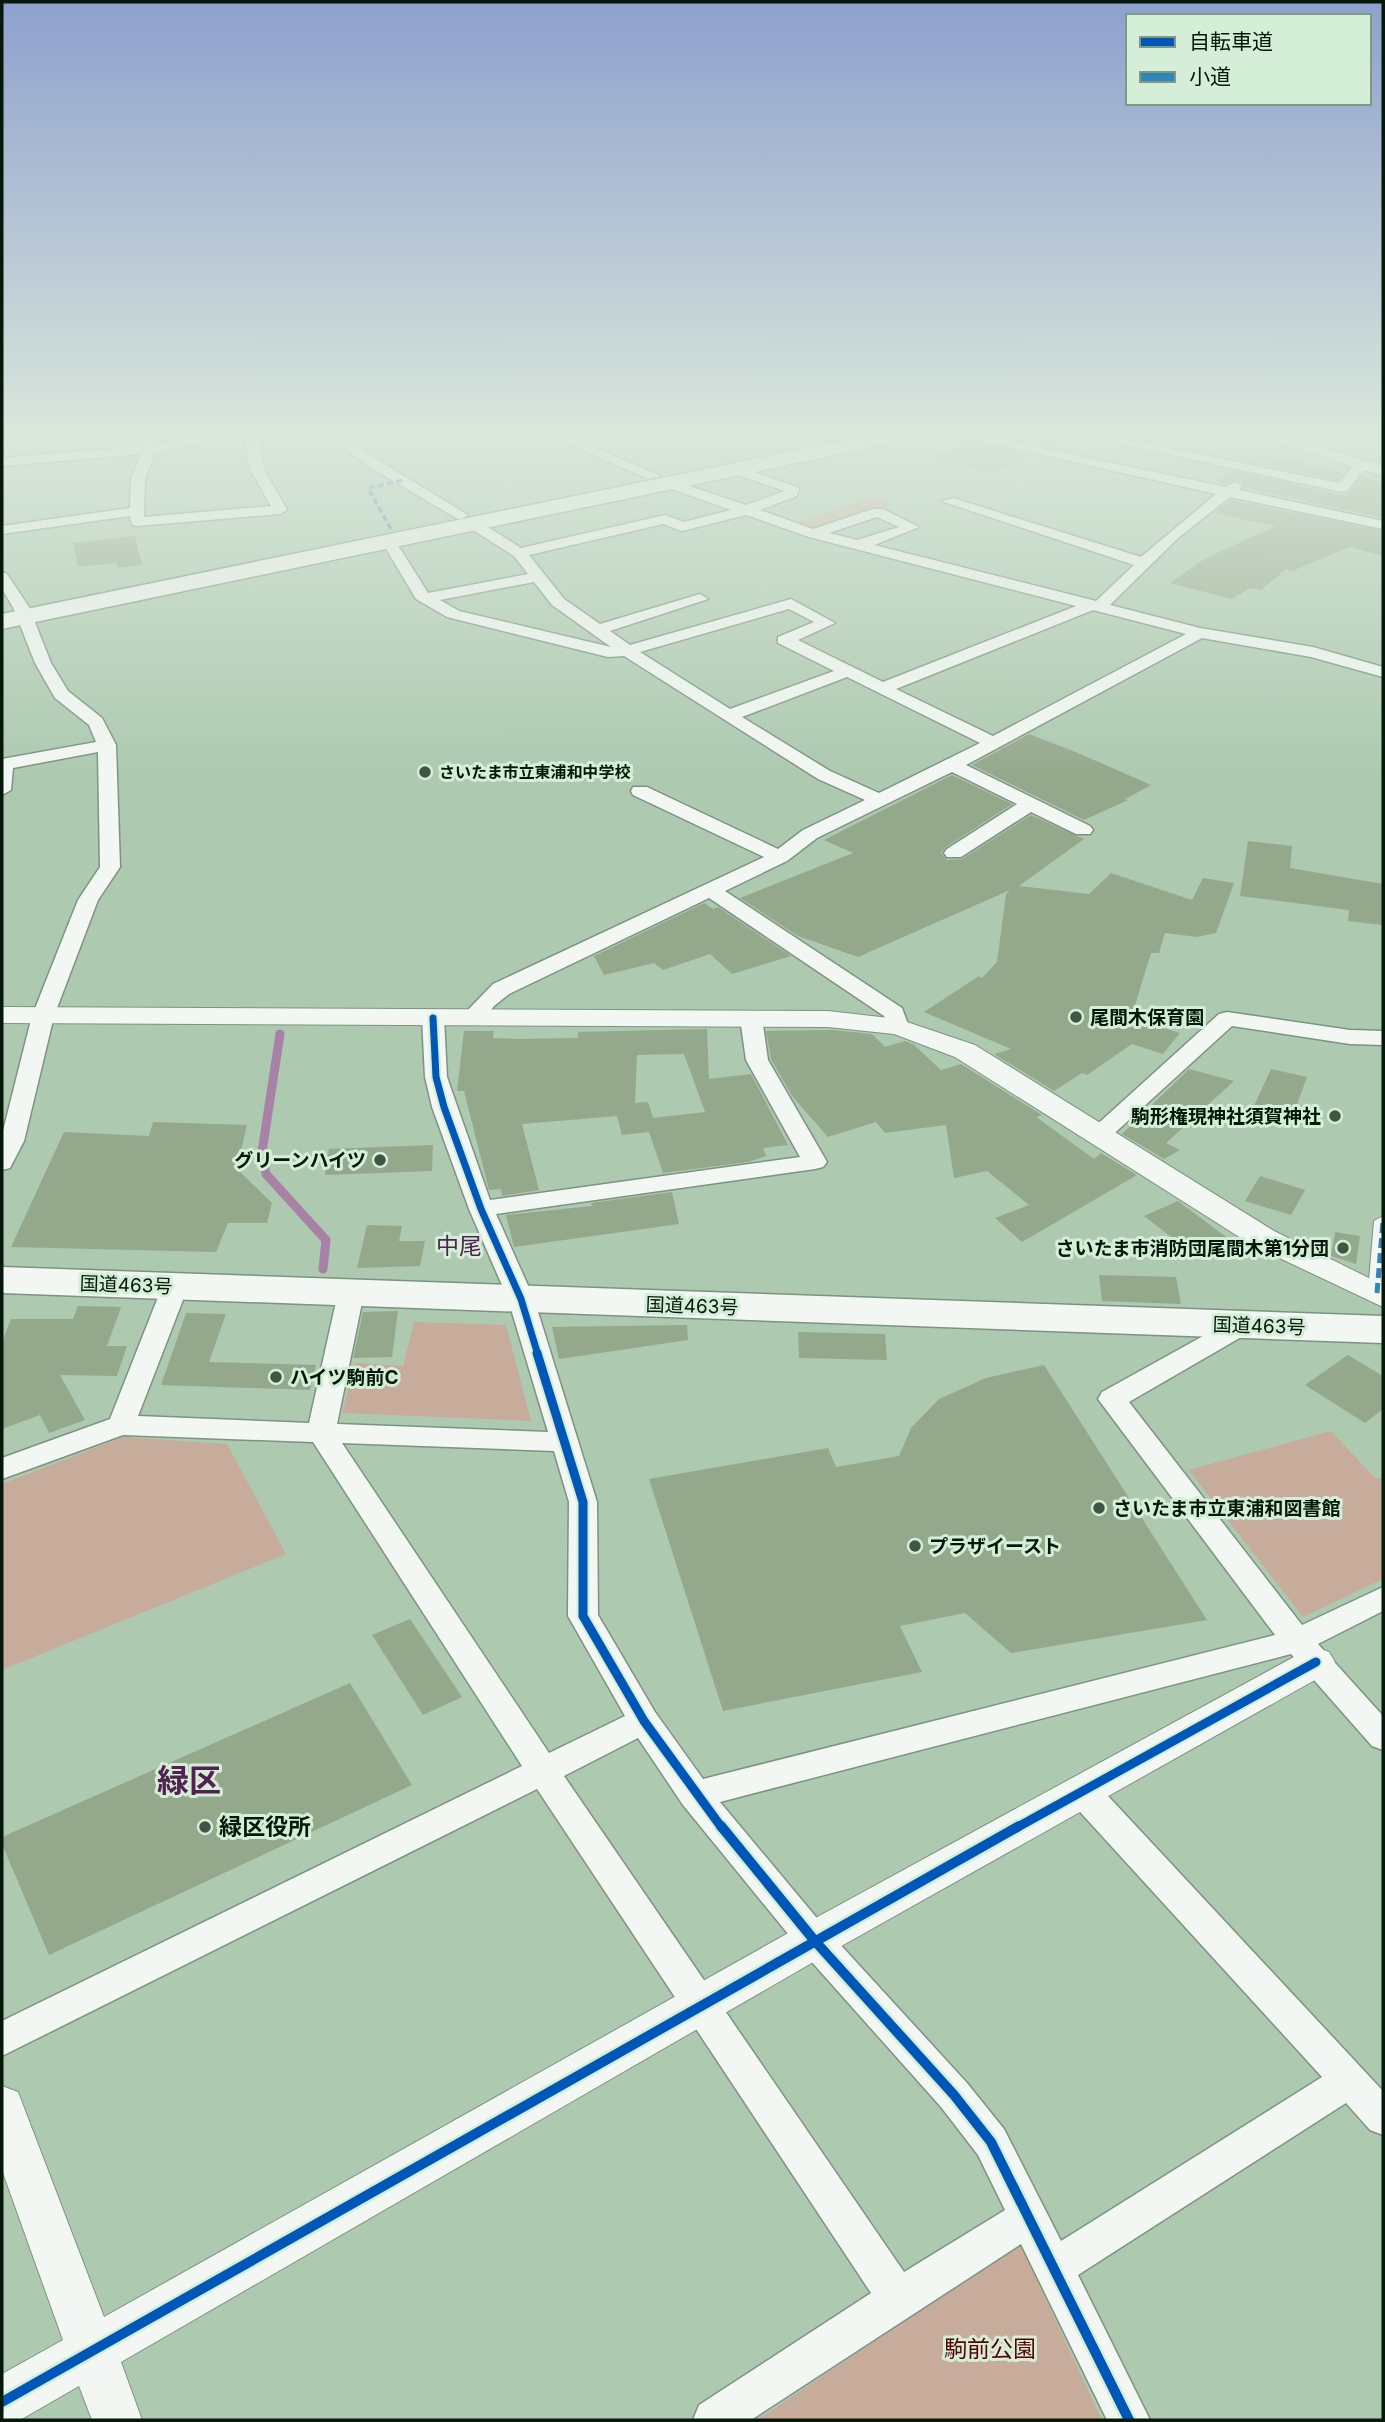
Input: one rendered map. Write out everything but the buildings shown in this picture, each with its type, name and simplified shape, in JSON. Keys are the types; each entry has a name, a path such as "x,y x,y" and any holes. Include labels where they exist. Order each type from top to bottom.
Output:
{"highway":[{"path":"2,622 16,612 316,551"},
{"path":"16,612 341,551"},
{"name":"国道463号","path":"2,1280 1241,1326 1381,1307"}],"street":[{"path":"395,551 426,598 453,614 608,652 627,651 791,604 827,623 784,640 880,690 993,743"},
{"path":"516,551 558,602 627,651 824,775 877,799"},
{"path":"519,553 527,551"},
{"path":"882,551 1200,633 1313,652 1383,672"},
{"path":"1107,551 1144,563"},
{"path":"880,690 1096,606 1158,551"},
{"path":"2,577 16,612 61,694 96,722 107,745 110,867 88,900 43,1016 12,1142 2,1163"},
{"path":"426,598 536,577"},
{"path":"598,630 694,595 732,621"},
{"path":"473,1018 486,1001 501,989 780,857 810,834 877,799 952,765 1200,633"},
{"path":"730,715 846,672"},
{"path":"2,790 4,764 107,745"},
{"path":"952,765 1083,830"},
{"path":"640,791 780,857"},
{"path":"954,853 1030,804"},
{"path":"711,890 894,1013 898,1027"},
{"path":"2,1015 828,1019 898,1027 965,1051 1263,1238 1381,1307 1383,1221"},
{"path":"433,1018 436,1077 481,1209 521,1299 583,1502 583,1616 644,1721 695,1796 814,1940 954,2095 991,2142 1129,2420"},
{"path":"481,1209 815,1162 757,1060 751,1018"},
{"path":"1099,1135 1227,1019 1350,1037 1383,1038"},
{"path":"121,1425 175,1287"},
{"path":"351,1293 321,1433 543,1771 898,2299"},
{"path":"1241,1326 1112,1399 1307,1651 1383,1737"},
{"path":"2,1469 121,1425 565,1442"},
{"path":"2,2402 701,2007 814,1940 1083,1792 1307,1651 1383,1598"},
{"path":"695,1796 1307,1651"},
{"path":"2,2039 644,1721"},
{"path":"1083,1792 1383,2117"},
{"path":"1054,2268 1350,2080"},
{"path":"2,2107 117,2420"},
{"path":"714,2420 1029,2217"}],"green space":[{"path":"414,1322 506,1325 531,1421 342,1413 355,1363 403,1366"},
{"path":"1331,1431 1376,1479 1383,1477 1383,1579 1303,1617 1189,1470"},
{"path":"123,1437 227,1444 286,1554 2,1670 2,1484"},
{"name":"駒前公園","path":"1020,2244 1102,2420 757,2420"}],"waterway":[{"path":"280,1034 262,1152 266,1174 326,1240 323,1269"}],"marked path":[{"path":"1377,1293 1383,1221"}],"cycle path":[{"path":"433,1018 436,1077 444,1107 481,1209 521,1299 583,1502 583,1616 644,1721 695,1795 814,1940 954,2095 991,2142 1129,2420"},
{"path":"2,2402 814,1940 1316,1662"}],"place":[{"name":"さいたま市立東浦和中学校","path":"425,772"},
{"name":"尾間木保育園","path":"1076,1017"},
{"name":"駒形権現神社須賀神社","path":"1335,1116"},
{"name":"グリーンハイツ","path":"380,1160"},
{"name":"さいたま市消防団尾間木第1分団","path":"1343,1248"},
{"name":"ハイツ駒前C","path":"276,1377"},
{"name":"さいたま市立東浦和図書館","path":"1099,1508"},
{"name":"プラザイースト","path":"915,1546"},
{"name":"緑区役所","path":"205,1827"}],"district":[{"name":"中尾","path":"459,1246"},
{"name":"緑区","path":"189,1780"}]}
